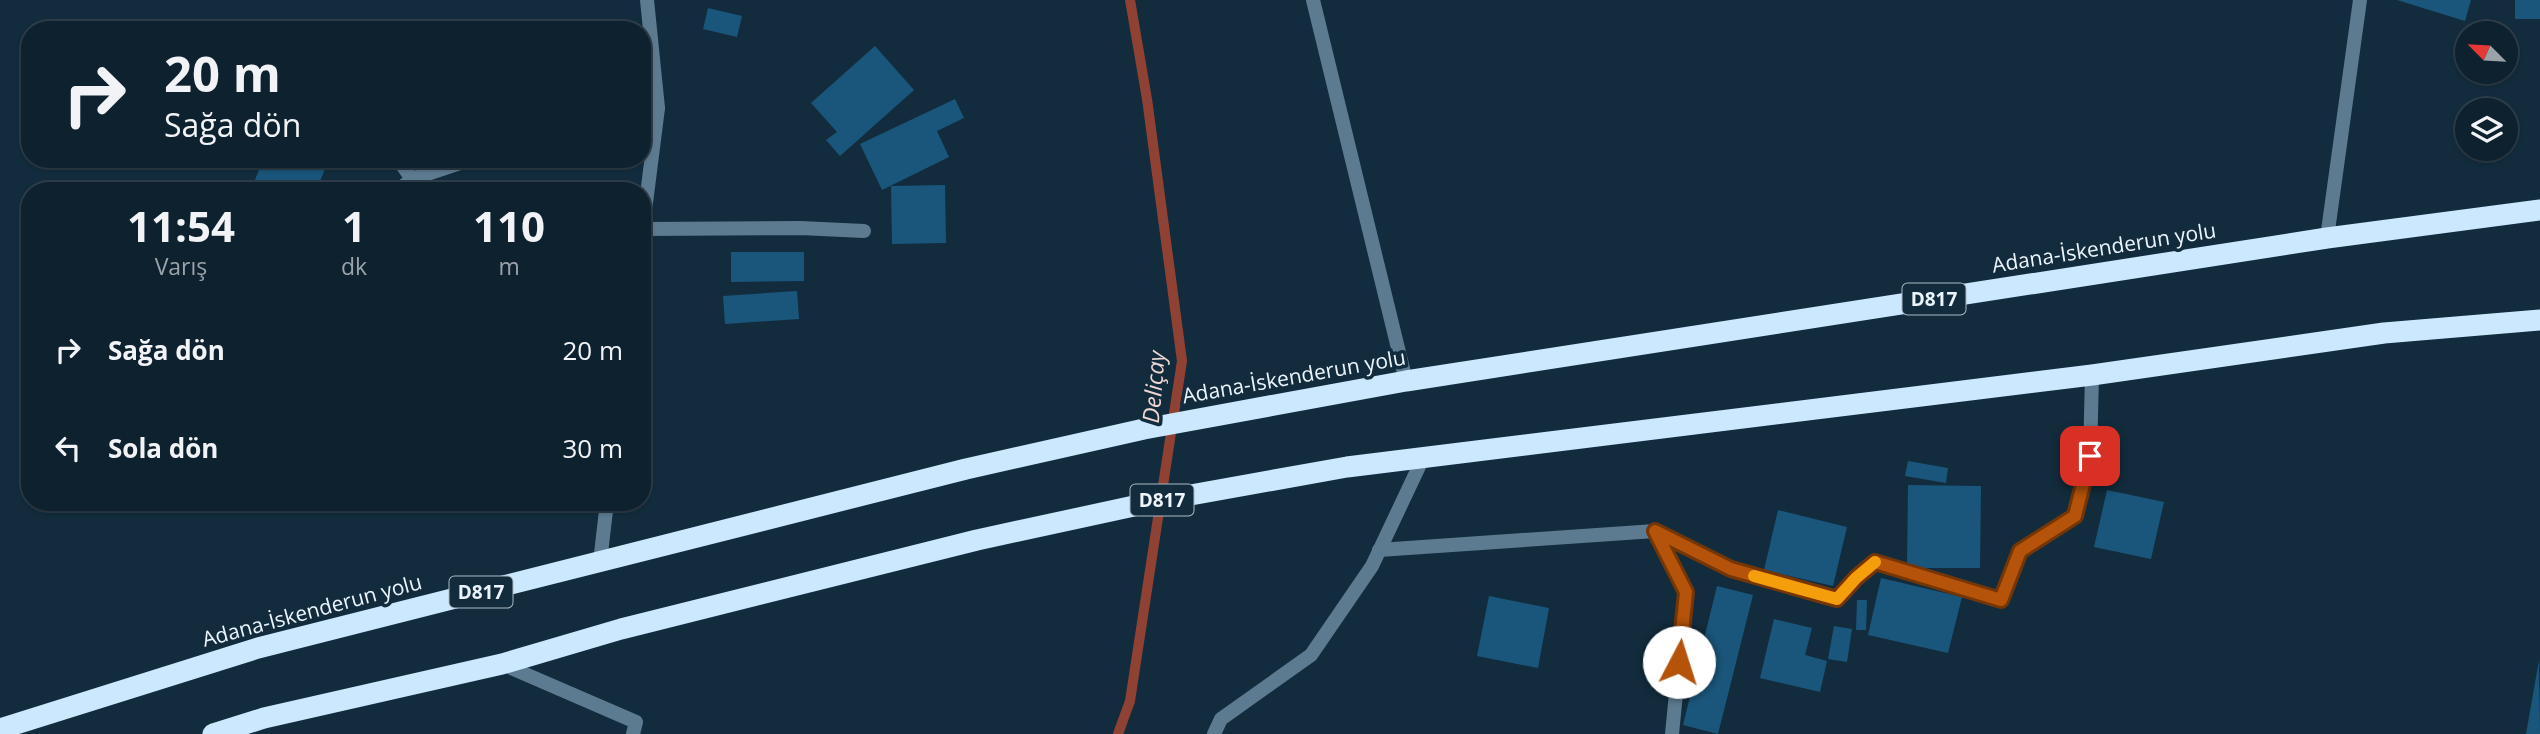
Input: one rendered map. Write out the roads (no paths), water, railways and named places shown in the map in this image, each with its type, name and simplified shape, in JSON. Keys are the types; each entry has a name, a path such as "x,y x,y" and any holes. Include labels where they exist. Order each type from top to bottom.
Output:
{"highway":[{"name":"Adana-İskenderun yolu","path":"0,729 258,648 966,469 1144,429 1406,381 2327,238 2540,211"},
{"name":"D817","path":"213,734 264,718 502,664 621,629 977,540 1157,501 1348,467 2092,375 2384,333 2540,320"}],"street":[{"path":"647,0 649,21"},
{"path":"1313,0 1406,381"},
{"path":"2327,238 2360,0"},
{"path":"651,39 658,108 651,166"},
{"path":"651,103 658,108"},
{"path":"404,168 412,179"},
{"path":"408,182 445,168"},
{"path":"651,232 800,228 864,231"},
{"path":"1379,550 1655,531 1731,569 1837,599 1875,562 2001,600 2020,551 2075,516 2090,456 2092,375"},
{"path":"1214,734 1221,719 1311,655 1372,566 1423,458"},
{"path":"600,562 606,511"},
{"path":"1655,531 1686,592 1676,733"},
{"path":"502,664 636,722 633,734"}],"waterway":[{"name":"Deliçay","path":"1118,734 1130,701 1182,361 1147,99 1130,0"}]}
